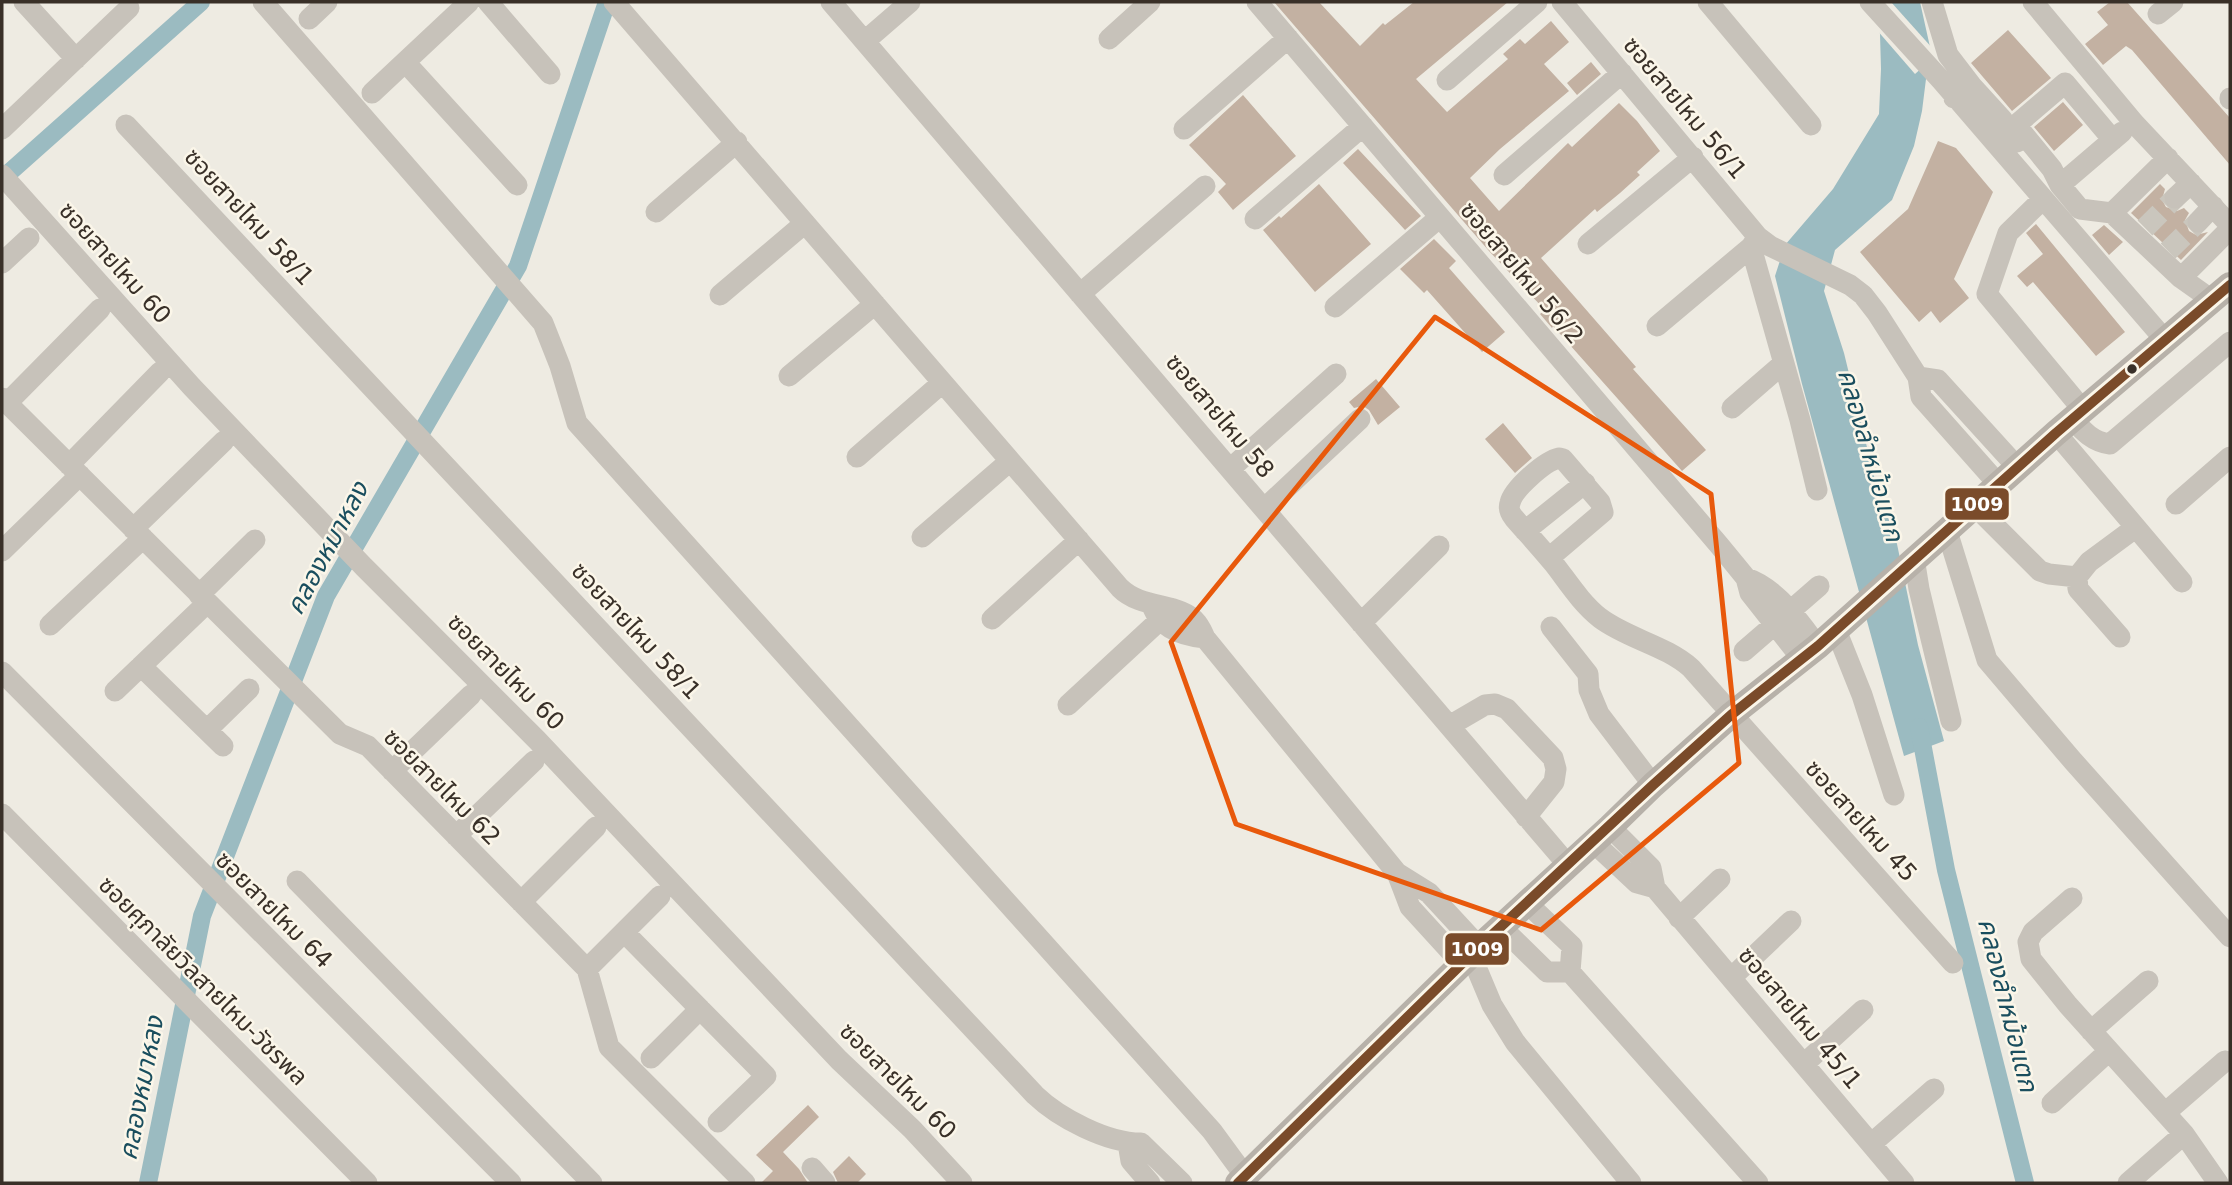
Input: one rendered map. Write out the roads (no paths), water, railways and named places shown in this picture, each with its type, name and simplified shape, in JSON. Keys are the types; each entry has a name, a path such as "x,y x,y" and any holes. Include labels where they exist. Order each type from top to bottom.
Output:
{"main road":[{"path":"1242,1179 1471,955 1653,785 1731,715 1828,637 2070,421 2221,292"}],"street":[{"path":"24,2 76,59"},
{"path":"263,2 543,323 560,366 577,423 1212,1131 1242,1179"},
{"path":"309,19 327,2"},
{"path":"372,93 469,2"},
{"path":"488,2 550,75"},
{"name":"ซอยสายไหม 58","path":"831,2 1568,865"},
{"path":"864,41 910,2"},
{"path":"1108,39 1150,2"},
{"name":"ซอยสายไหม 56/2","path":"1257,2 1746,578 1760,583 1781,617 1828,637 1862,695 1894,795"},
{"path":"1447,80 1537,2"},
{"name":"ซอยสายไหม 56/1","path":"1562,2 1693,157 1760,243"},
{"path":"1708,2 1811,125"},
{"path":"1870,2 1926,64 2002,119 2009,132 2080,209 2112,213 2141,233 2164,255 2180,278 2221,292"},
{"path":"1932,2 1948,55 1963,91 2043,200 2165,340"},
{"path":"2033,2 2134,123 2230,227 2180,278"},
{"path":"2,129 129,8"},
{"path":"620,8 1125,593 1161,611 1191,617 1205,638 1397,873 1429,893 1471,955 1492,1005 1515,1042 1631,1183"},
{"path":"1184,129 1288,38"},
{"path":"405,62 517,185"},
{"path":"1504,175 1622,73"},
{"path":"2060,186 2052,169 2016,125 2065,83 2113,141"},
{"path":"2060,186 2134,123"},
{"name":"ซอยสายไหม 58/1","path":"126,125 1035,1095 1059,1116 1128,1143 1141,1143 1182,1183"},
{"path":"1255,219 1363,126"},
{"path":"656,212 737,142"},
{"path":"1587,244 1693,157"},
{"path":"2112,213 2168,158"},
{"name":"ซอยสายไหม 60","path":"2,176 192,387 537,740 839,1060 912,1129 962,1183"},
{"path":"2175,198 2191,183"},
{"path":"1080,294 1205,186"},
{"path":"2043,200 2008,233 1987,294 2070,421 2135,528 2182,582"},
{"path":"2198,222 2213,206"},
{"path":"1335,307 1440,217"},
{"path":"720,295 805,223"},
{"path":"2,263 29,237"},
{"path":"1760,243 1850,285 1863,295 1918,377 1938,380 2009,477"},
{"path":"1657,326 1760,243"},
{"path":"1760,243 1784,363 1816,490"},
{"path":"789,376 875,304"},
{"path":"6,409 100,309"},
{"path":"2070,421 2100,443 2110,444 2230,342"},
{"path":"1732,408 1784,363"},
{"path":"2,551 160,372"},
{"path":"1230,469 1336,374"},
{"path":"857,457 942,383"},
{"name":"ซอยสายไหม 62","path":"6,409 74,470 340,734 368,746 587,969 609,1046 745,1183"},
{"path":"1264,509 1360,419"},
{"path":"50,625 224,441"},
{"path":"2176,504 2230,457"},
{"name":"ซอยสายไหม 45","path":"1585,483 1563,459 1548,462 1515,492 1509,504 1509,511 1587,606 1602,619 1640,641 1678,657 1953,963"},
{"path":"922,537 1010,461"},
{"path":"1525,531 1585,483 1603,507 1603,512 1549,558"},
{"path":"1975,506 2040,571 2049,575 2077,578"},
{"path":"2120,638 2078,589 2077,578 2090,562 2135,528"},
{"path":"1947,531 1987,660 2230,937"},
{"path":"116,691 255,540"},
{"path":"992,619 1079,540"},
{"path":"1361,623 1438,546"},
{"path":"1911,561 1951,721"},
{"path":"1744,651 1819,586"},
{"path":"1068,705 1161,611"},
{"path":"1551,627 1587,674 1589,690 1599,714 1653,785"},
{"path":"141,666 223,746"},
{"name":"ซอยสายไหม 64","path":"2,672 511,1183"},
{"path":"206,730 249,689"},
{"path":"392,771 471,695"},
{"path":"1449,726 1485,705 1495,704 1507,709 1553,758 1556,769 1553,782 1526,817"},
{"path":"456,836 534,761"},
{"name":"ซอยศุภาลัยวิลสายไหม-วัชรพล","path":"2,814 368,1183"},
{"path":"521,902 596,827"},
{"name":"ซอยสายไหม 45/1","path":"1602,835 1651,869 1655,888 1679,918 1805,1063 1904,1183"},
{"path":"1679,918 1720,879"},
{"name":"ซอยสายไหม 64","path":"297,881 592,1183"},
{"path":"587,969 660,896"},
{"path":"2072,898 2033,932 2028,942 2031,960 2184,1134 2218,1183"},
{"path":"1527,903 1572,946 1570,972 1758,1183"},
{"path":"1731,978 1791,922"},
{"path":"1501,927 1547,972 1570,972"},
{"path":"624,932 766,1076 718,1122"},
{"path":"2091,1031 2148,981"},
{"path":"651,1058 700,1009"},
{"path":"1805,1063 1863,1010"},
{"path":"2052,1102 2109,1051"},
{"path":"2165,1113 2225,1062"},
{"path":"1871,1144 1934,1089"},
{"path":"2128,1183 2184,1134"},
{"path":"1128,1143 1130,1161 1150,1183"}],"water":[{"path":"1875,2 1920,2 1930,47 1922,111 1914,146 1892,200 1835,250 1824,291 1844,353 1874,476 1897,544 1918,645 1944,741 1904,756 1775,276 1785,245 1833,189 1879,114 1880,34"}],"waterway":[{"path":"2,179 201,2"},
{"name":"คลองหมาหลง","path":"148,1183 202,916 326,596 518,266 607,2"},
{"name":"คลองลำหม้อแตก","path":"1919,727 1946,870 2025,1183"}],"tunnel":[{"path":"2145,228 2175,198"},
{"path":"2168,251 2198,222"}]}
